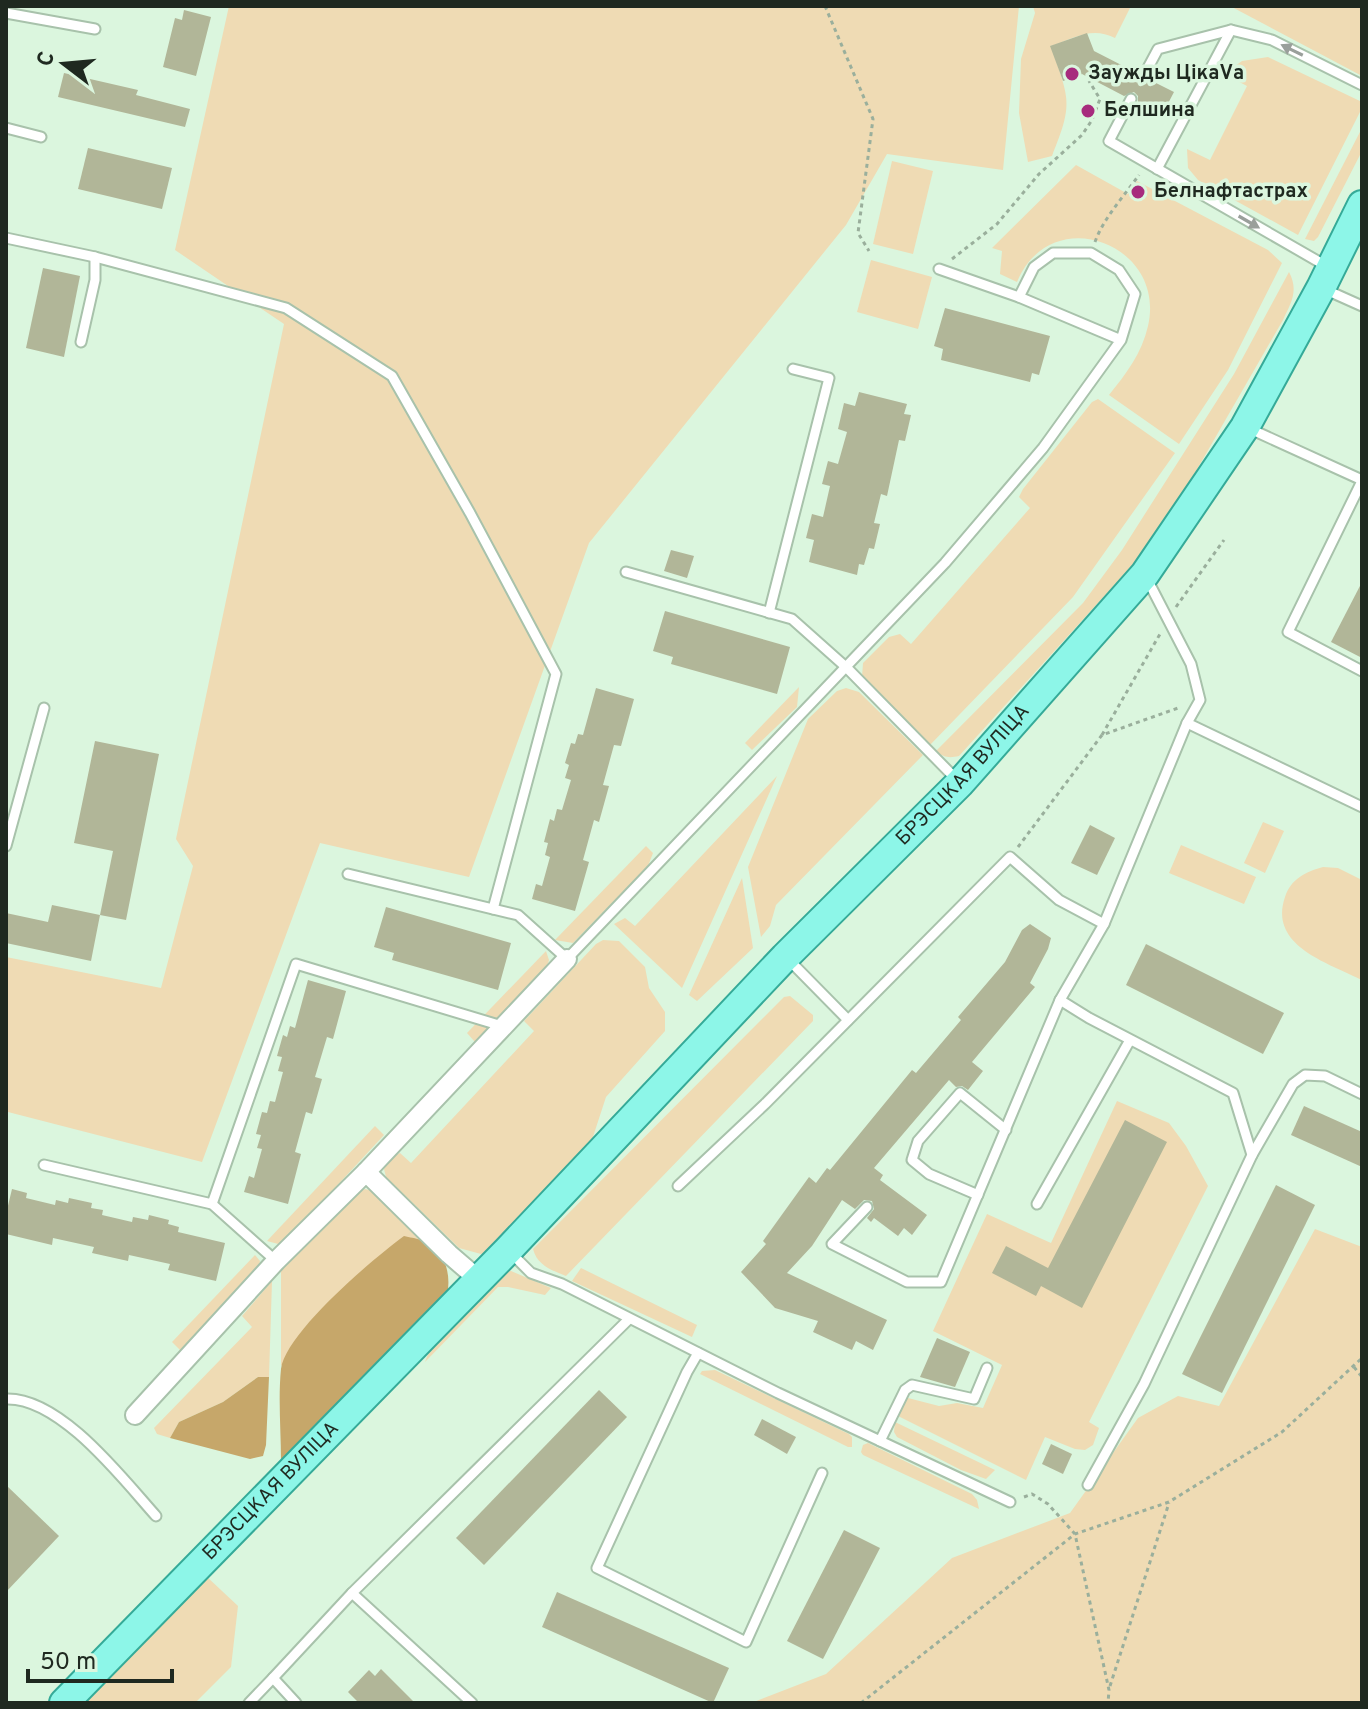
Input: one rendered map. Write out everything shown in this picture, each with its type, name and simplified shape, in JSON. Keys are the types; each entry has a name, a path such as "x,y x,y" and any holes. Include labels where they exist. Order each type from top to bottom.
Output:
{"main road":[{"name":"БРЭСЦКАЯ ВУЛІЦА","path":"64,1703 508,1250 785,957 960,783 1145,574 1245,427 1362,205"}],"street":[{"path":"135,1415 276,1261 366,1172 567,959"},
{"path":"366,1172 478,1279"}],"lane":[{"path":"6,13 95,29"},
{"path":"1157,169 1231,30"},
{"path":"1143,77 1158,49 1231,30 1272,40 1362,85"},
{"path":"1131,99 1109,141 1326,278 1362,306"},
{"path":"6,128 41,137"},
{"path":"6,238 95,257 286,308 392,376 556,674 493,909"},
{"path":"348,874 518,915 567,959 945,563 1043,448 1121,340 1135,294 1119,270 1091,253 1053,253 1034,267 1019,297"},
{"path":"81,342 95,280 95,257"},
{"path":"939,269 1019,297 1121,340"},
{"path":"769,613 829,378 793,369"},
{"path":"1245,427 1362,480 1288,632 1362,671"},
{"path":"626,572 792,619 847,668 960,783"},
{"path":"867,1207 832,1244 907,1282 941,1282 1060,1000 1104,924 1187,723 1200,700 1191,664 1145,574"},
{"path":"6,846 44,708"},
{"path":"1187,723 1362,807"},
{"path":"678,1186 1010,857 1059,900 1104,924"},
{"path":"785,957 848,1020"},
{"path":"212,1204 296,964 502,1026"},
{"path":"1060,1000 1233,1093 1252,1155"},
{"path":"1037,1204 1130,1040"},
{"path":"1088,1485 1144,1384 1252,1155 1293,1084 1305,1075 1325,1076 1362,1094"},
{"path":"978,1195 929,1174 912,1160 918,1141 960,1093 1006,1130"},
{"path":"44,1165 212,1204 276,1261"},
{"path":"508,1250 531,1273 562,1284 698,1353 1010,1502"},
{"path":"249,1703 352,1593 629,1319"},
{"path":"698,1353 597,1568 746,1642 822,1473"},
{"path":"880,1441 905,1390 912,1385 974,1399 987,1368"},
{"path":"6,1399 24,1399 60,1418 112,1466 156,1516"},
{"path":"352,1593 472,1703"},
{"path":"273,1678 296,1703"}],"path":[{"path":"825,6 873,119 858,233 869,251"},
{"path":"939,269 997,224 1039,174 1082,135 1100,99 1089,81"},
{"path":"1091,253 1101,226 1115,211 1139,174 1157,169"},
{"path":"1010,857 1102,735 1200,700"},
{"path":"861,1703 1075,1534 1169,1502 1282,1432 1362,1358"},
{"path":"1354,1367 1362,1377"},
{"path":"1010,1502 1032,1494 1048,1504 1075,1534 1109,1690"},
{"path":"1108,1703 1109,1690 1169,1502"}],"shaded area":[{"path":"229,6 1019,6 1003,170 887,154 846,225 589,543 469,877 320,843 202,1162 8,1112 6,1118 6,957 161,988 193,866 176,839 284,324 175,250"},
{"path":"1033,6 1131,6 1115,38 1091,33 1051,46 1065,90 1064,124 1052,156 1028,162 1019,113 1021,59 1035,13"},
{"path":"1230,6 1360,6 1362,76"},
{"path":"1268,57 1362,102 1362,108 1298,235 1198,180 1188,168 1187,149 1210,160 1247,86 1224,74 1242,61"},
{"path":"1362,128 1362,151 1318,237 1314,241 1305,239"},
{"path":"892,161 933,171 913,254 873,244"},
{"path":"1076,165 1128,194 1137,181 1268,250 1282,263 1228,370 1179,444 1109,395 1138,354 1148,326 1149,297 1140,273 1124,254 1102,242 1078,238 1054,243 1033,257 1017,282 1000,274 1002,251 992,248"},
{"path":"871,260 932,277 918,329 857,312"},
{"path":"1289,272 1294,291 1283,320 1165,525 1147,549 959,756 947,757 936,751 1083,603 1122,550 1234,374"},
{"path":"1098,399 1175,453 1073,597 930,745 862,677 863,663 889,637 900,634 911,644 1030,508 1019,497 1023,489 1092,402"},
{"path":"799,687 797,707 752,750 745,743"},
{"path":"846,688 859,692 923,755 776,905 770,926 761,937 748,867 808,719 837,691"},
{"path":"777,776 682,988 614,924 625,918 635,926"},
{"path":"1263,822 1284,831 1265,873 1244,863"},
{"path":"1181,845 1256,877 1244,904 1169,873"},
{"path":"646,846 653,853 648,866 573,943 555,940"},
{"path":"1323,867 1338,868 1362,880 1362,980 1305,950 1285,928 1282,914 1291,885 1310,871"},
{"path":"742,878 753,948 697,1001 689,995"},
{"path":"603,940 619,941 645,967 649,988 665,1012 665,1031 606,1097 590,1146 491,1251 481,1254 459,1248 386,1177 384,1169 388,1159 400,1153 411,1163 534,1031 524,1021"},
{"path":"546,951 549,960 546,970 475,1042 467,1033"},
{"path":"790,996 813,1015 813,1021 566,1276 541,1263 533,1249 784,997"},
{"path":"1117,1101 1169,1123 1208,1186 1089,1422 1099,1428 1093,1445 1085,1450 1075,1449 1045,1437 1026,1480 896,1415 908,1398 939,1406 957,1403 983,1408 1002,1365 933,1331 987,1214 1051,1243"},
{"path":"375,1126 384,1135 282,1245 267,1241"},
{"path":"365,1189 377,1192 429,1243 334,1298 307,1325 281,1366 281,1269 356,1193"},
{"path":"1315,1229 1362,1247 1362,1703 751,1703 826,1674 952,1558 1070,1513 1138,1418 1178,1396 1219,1406"},
{"path":"404,1236 427,1242 436,1249 448,1274 447,1296 281,1461 280,1380 286,1354 314,1316 333,1297"},
{"path":"255,1255 260,1261 258,1270 181,1351 172,1342"},
{"path":"581,1268 697,1325 692,1337 572,1281"},
{"path":"511,1271 551,1288 545,1295 498,1287 425,1362 433,1341 501,1272"},
{"path":"272,1281 269,1377 258,1377 223,1402 179,1422 170,1438 157,1434 154,1428 252,1327 242,1316"},
{"path":"715,1370 849,1434 852,1447 700,1374"},
{"path":"258,1377 269,1377 263,1456 250,1459 170,1438 179,1422 223,1402"},
{"path":"895,1422 995,1470 986,1479 961,1470 897,1437"},
{"path":"868,1443 972,1494 979,1509 863,1455 863,1445"},
{"path":"206,1576 238,1606 231,1667 195,1703 86,1703"}],"building":[{"path":"184,10 211,17 196,76 163,67 175,18 182,20"},
{"path":"1087,33 1094,51 1137,73 1139,83 1150,80 1174,92 1162,115 1138,103 1134,92 1124,96 1082,74 1063,81 1050,46"},
{"path":"64,73 138,90 136,95 190,109 185,127 58,97"},
{"path":"88,148 172,168 162,209 78,189"},
{"path":"43,268 80,276 64,357 26,348"},
{"path":"945,308 1050,336 1039,375 1032,373 1030,382 941,360 943,349 934,346"},
{"path":"859,392 907,404 904,414 911,415 905,441 899,440 887,496 881,494 874,523 880,524 874,549 869,548 864,565 859,564 857,575 809,562 814,540 806,538 812,514 823,517 830,486 822,484 828,461 838,464 847,432 838,429 844,403 855,406"},
{"path":"671,550 694,556 687,578 664,571"},
{"path":"1362,582 1362,658 1331,642"},
{"path":"665,611 790,647 777,694 671,664 673,657 653,651"},
{"path":"596,688 634,699 621,746 614,745 603,785 609,786 599,822 594,820 583,860 589,862 575,911 532,899 536,884 542,886 550,857 545,855 548,843 544,842 550,819 554,821 557,809 562,810 571,780 565,778 569,765 565,763 571,743 575,744 578,734 583,735"},
{"path":"95,741 159,754 126,920 100,915 113,851 74,843"},
{"path":"1090,825 1115,838 1097,875 1071,863"},
{"path":"52,905 100,915 91,961 6,943 6,913 48,922"},
{"path":"386,907 511,943 498,990 392,960 394,953 374,947"},
{"path":"1030,924 1051,938 1048,949 1030,983 1035,987 972,1062 983,1071 968,1090 962,1086 956,1087 949,1080 874,1168 883,1175 880,1180 927,1215 912,1235 904,1228 898,1236 874,1218 871,1222 867,1218 874,1209 872,1201 864,1200 855,1209 842,1200 812,1246 787,1273 887,1320 873,1350 856,1341 852,1350 813,1332 818,1321 775,1308 741,1272 766,1244 763,1241 809,1177 816,1183 827,1168 830,1170 912,1070 916,1073 961,1020 958,1017 1005,962 1022,930"},
{"path":"1146,944 1284,1013 1263,1054 1126,985"},
{"path":"308,980 346,991 333,1039 327,1037 315,1077 322,1079 312,1114 306,1112 295,1152 301,1154 288,1204 244,1192 249,1176 254,1178 262,1149 257,1148 261,1135 256,1134 262,1112 267,1113 270,1101 275,1102 283,1072 278,1071 282,1057 277,1056 283,1035 287,1037 290,1026 295,1028"},
{"path":"1304,1106 1362,1132 1362,1167 1291,1135"},
{"path":"1125,1120 1167,1142 1082,1308 1041,1286 1036,1296 992,1273 1006,1246 1048,1268"},
{"path":"1276,1185 1315,1205 1222,1393 1182,1374"},
{"path":"12,1189 27,1193 26,1198 55,1205 56,1200 68,1203 69,1198 92,1203 91,1208 103,1210 102,1215 132,1222 133,1217 148,1220 149,1215 169,1220 168,1224 179,1227 178,1232 225,1243 216,1281 168,1270 170,1264 129,1255 128,1261 92,1253 94,1247 53,1238 52,1245 6,1234 6,1214"},
{"path":"937,1338 970,1352 955,1387 920,1377"},
{"path":"599,1390 627,1417 484,1565 456,1538"},
{"path":"762,1419 796,1437 787,1454 754,1435"},
{"path":"1051,1444 1072,1454 1063,1474 1042,1464"},
{"path":"6,1485 59,1536 6,1592"},
{"path":"844,1530 880,1548 823,1659 787,1641"},
{"path":"557,1592 729,1668 713,1703 542,1627"},
{"path":"381,1669 415,1703 359,1703 348,1692 369,1670 375,1676"}],"place":[{"name":"Заужды ЦікаVа","path":"1072,74"},
{"name":"Белшина","path":"1088,111"},
{"name":"Белнафтастрах","path":"1138,192"}]}
